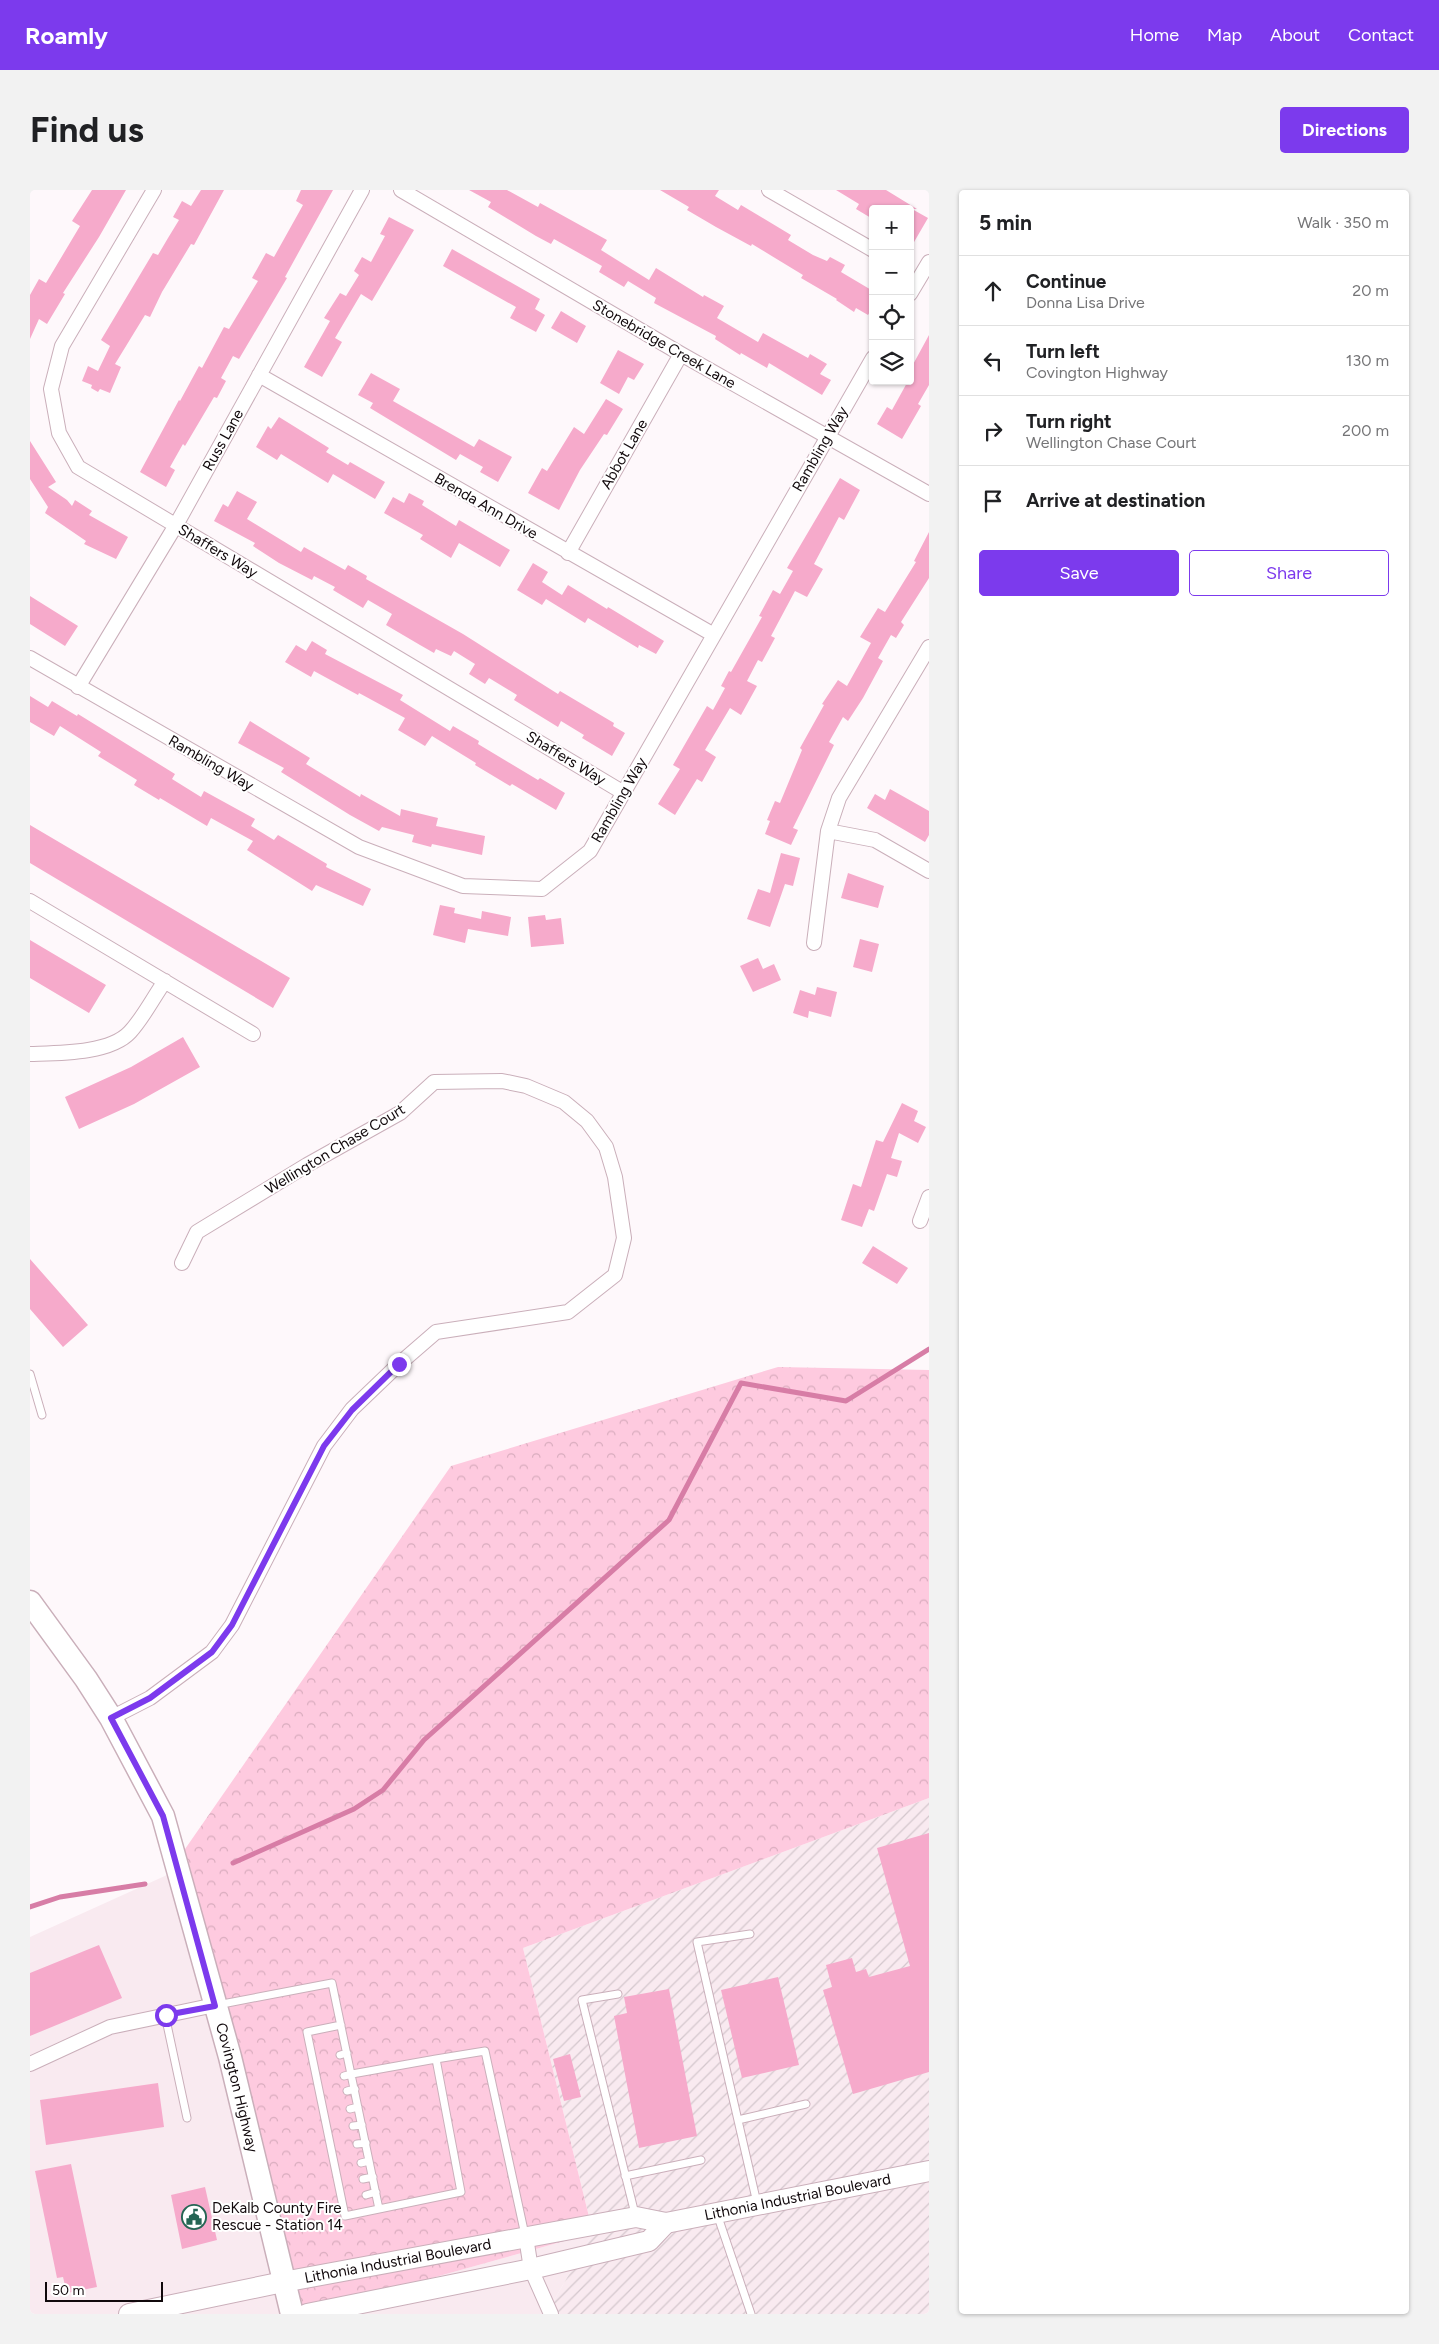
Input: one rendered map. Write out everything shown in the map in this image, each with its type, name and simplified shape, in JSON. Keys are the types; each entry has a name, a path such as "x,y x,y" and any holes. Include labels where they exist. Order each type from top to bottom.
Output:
{"main road":[{"name":"Covington Highway","path":"30,1602 86,1678 111,1718 163,1816 230,2057 292,2314"},
{"name":"Lithonia Industrial Boulevard","path":"128,2314 156,2311 283,2282 636,2217 666,2223 929,2171"},
{"path":"307,2314 531,2269 649,2241 666,2223"}],"street":[{"name":"Shaffers Way","path":"154,190 62,346 51,389 59,433 78,467 624,793"},
{"name":"Russ Lane","path":"78,687 176,525 362,190"},
{"name":"Stonebridge Creek Lane","path":"401,190 681,354 929,494"},
{"path":"770,190 869,248"},
{"path":"915,274 929,262"},
{"name":"Abbot Lane","path":"568,553 681,354"},
{"name":"Rambling Way","path":"30,658 359,847 463,886 542,889 590,851 869,365"},
{"name":"Brenda Ann Drive","path":"260,375 714,635"},
{"path":"814,943 828,831 838,798 925,663 929,647"},
{"path":"828,831 875,840 929,871"},
{"path":"30,901 253,1034"},
{"path":"30,1054 76,1052 116,1043 129,1033 165,982"},
{"name":"Wellington Chase Court","path":"111,1718 150,1698 212,1652 232,1625 324,1446 352,1410 399,1364 436,1332 568,1312 615,1275 624,1238 615,1177 606,1147 587,1121 564,1102 526,1086 502,1081 434,1082 400,1113 197,1232 182,1263"},
{"path":"920,1221 929,1197"},
{"path":"30,2064 110,2027 215,2006"},
{"path":"526,2237 531,2269 552,2314"}],"lane":[{"path":"30,1374 42,1414"},
{"path":"750,1934 697,1942 757,2206"},
{"path":"215,2006 332,1983 341,2025 343,2054 352,2074 380,2209"},
{"path":"618,1994 582,2000 636,2217"},
{"path":"166,2015 187,2118"},
{"path":"341,2025 307,2032 320,2080 338,2167 345,2216 460,2192 436,2059"},
{"path":"344,2076 485,2051 526,2237"},
{"path":"346,2091 355,2090"},
{"path":"738,2120 806,2104"},
{"path":"350,2109 358,2107"},
{"path":"353,2126 362,2125"},
{"path":"357,2144 366,2143"},
{"path":"625,2176 702,2160"},
{"path":"360,2163 370,2161"},
{"path":"363,2179 373,2177"},
{"path":"366,2195 376,2192"},
{"path":"717,2214 751,2314"}],"shaded area":[{"path":"929,1798 929,2314 557,2314 553,2302 593,2233 523,1948"},
{"path":"167,1875 230,2064 291,2314 30,2314 30,1937"},
{"path":"593,2233 553,2302 557,2314 303,2314"}],"green space":[{"path":"778,1367 929,1370 929,1798 523,1948 593,2233 303,2314 230,2064 167,1875 451,1466"}],"building":[{"path":"92,190 126,190 63,293 65,294 47,324 39,319 30,339 30,295 39,279 46,283 80,226 72,221"},
{"path":"201,190 224,190 194,245 191,244 162,292 150,317 145,315 115,364 121,367 110,393 100,389 98,392 91,388 92,385 82,381 88,366 98,371 110,346 101,340 153,253 158,255 179,220 173,217 182,201 191,206"},
{"path":"301,190 333,190 285,277 287,278 239,359 233,356 221,378 226,381 217,398 214,397 185,446 183,444 170,467 175,470 166,487 140,472 199,366 202,368 224,327 229,329 258,281 252,278 266,253 274,257 303,205 296,201"},
{"path":"469,190 507,190 538,207 540,203 607,240 601,250 649,280 656,268 703,297 704,295 724,306 717,318 758,342 763,333 808,358 810,354 827,364 820,374 831,380 822,395 769,363 767,368 741,353 740,355 715,339 716,336 654,303 656,298 628,281 624,287 599,272 602,266 554,239 551,244 536,236 488,207 491,202"},
{"path":"660,190 719,190 715,196 738,210 741,205 791,235 788,240 813,255 827,261 830,257 845,265 841,272 869,289 869,313 868,315 856,308 854,312 837,299 801,278 803,275 752,244 751,246 687,210 689,207"},
{"path":"836,190 886,190 910,205 869,205 869,217 856,209 859,204"},
{"path":"914,210 928,218 914,242"},
{"path":"389,217 414,230 372,301 361,294 335,338 342,342 322,377 304,367 330,321 324,318 340,293 346,296 359,275 354,271 362,257 371,262 385,236 380,234"},
{"path":"452,249 540,299 535,309 545,315 536,332 510,318 516,307 443,266"},
{"path":"561,311 586,326 577,343 551,328"},
{"path":"929,335 929,385 918,404 921,406 902,439 877,424 887,407 892,410 906,385 914,385 914,363"},
{"path":"618,350 644,364 634,380 628,377 619,394 600,383"},
{"path":"371,373 400,389 393,401 474,447 479,439 512,457 498,482 480,472 483,467 460,454 456,460 370,408 373,403 358,395"},
{"path":"606,399 623,409 607,435 604,434 580,470 559,510 528,493 542,468 547,471 574,427 584,434"},
{"path":"279,417 329,448 326,452 348,465 350,462 385,482 375,499 333,474 328,483 281,454 277,460 256,447 268,426 271,429"},
{"path":"30,441 56,482 48,487 67,500 72,506 75,500 92,511 89,515 128,537 116,559 84,544 86,541 45,513 48,507 30,479"},
{"path":"840,478 860,490 844,520 839,517 814,564 823,569 807,597 795,591 771,636 775,638 762,662 758,660 747,681 757,686 741,715 730,708 705,750 716,757 702,782 697,779 675,815 658,804 680,769 673,765 707,706 713,710 725,688 721,686 762,617 759,616 773,590 780,594 793,571 787,568"},
{"path":"237,491 257,502 247,519 301,552 304,547 345,570 348,565 367,576 366,579 463,634 558,694 560,691 614,723 613,726 625,733 612,756 582,738 584,735 561,721 558,727 514,700 517,695 489,678 485,684 469,674 475,664 454,651 451,656 436,649 434,653 386,625 392,614 368,600 363,608 333,590 335,587 314,576 312,580 279,563 253,546 255,543 214,521 223,504 228,507"},
{"path":"409,493 424,501 422,505 456,526 459,520 510,550 500,567 459,543 451,558 420,539 423,535 384,513 393,497 404,503"},
{"path":"929,532 929,578 901,622 904,625 896,638 891,635 878,658 883,661 863,698 848,721 843,717 829,742 834,745 793,828 798,830 791,845 765,834 770,821 767,820 775,801 780,803 802,750 800,748 824,705 822,704 838,680 847,686 871,643 860,637 878,608 885,612 916,562 914,561"},
{"path":"533,563 548,572 542,582 562,595 568,585 664,641 656,654 639,645 638,648 588,618 585,623 546,599 542,605 517,590"},
{"path":"30,596 78,626 65,646 30,624"},
{"path":"312,641 327,650 325,654 403,695 400,700 450,731 453,726 479,741 478,744 538,780 540,778 565,793 556,810 512,784 510,786 432,736 425,746 398,730 405,718 314,671 311,677 285,662 296,645 306,651"},
{"path":"30,696 48,707 52,701 77,716 78,714 175,774 172,779 201,797 204,791 255,819 251,826 274,840 278,835 327,864 326,867 371,889 363,906 316,885 312,891 247,850 253,841 211,818 207,826 160,798 159,800 134,785 137,780 98,756 101,752 60,726 54,736 30,722"},
{"path":"250,721 310,758 306,764 360,797 361,794 400,816 401,809 438,818 436,826 485,836 482,855 432,844 431,847 412,842 414,835 382,827 379,831 350,815 281,772 284,768 238,743"},
{"path":"890,789 929,811 929,835 925,842 867,808 875,794 885,800"},
{"path":"30,825 290,978 273,1008 30,863"},
{"path":"781,853 800,858 793,886 785,884 770,927 747,919 758,889 770,893"},
{"path":"848,873 884,886 878,908 841,898"},
{"path":"440,905 455,908 454,913 481,919 482,911 511,917 508,936 468,929 465,943 433,935"},
{"path":"545,915 546,920 561,918 564,944 531,947 528,917"},
{"path":"860,939 879,944 872,972 853,967"},
{"path":"30,940 106,985 89,1013 30,978"},
{"path":"758,958 763,969 774,964 781,980 753,992 740,966"},
{"path":"817,987 837,992 831,1017 809,1011 808,1018 793,1013 800,990 815,995"},
{"path":"183,1037 200,1067 134,1104 79,1129 65,1097 131,1067"},
{"path":"902,1103 918,1111 914,1121 926,1127 918,1143 899,1133 891,1158 902,1161 897,1177 887,1174 874,1211 869,1209 862,1227 841,1220 853,1184 861,1187 876,1140 883,1142"},
{"path":"873,1246 908,1268 897,1284 862,1263"},
{"path":"30,1259 88,1325 63,1347 30,1309"},
{"path":"929,1833 929,2072 853,2094 823,1990 832,1987 826,1965 852,1958 856,1972 866,1969 869,1977 910,1966 877,1848"},
{"path":"99,1945 122,1998 30,2036 30,1973"},
{"path":"778,1977 799,2065 742,2078 721,1990"},
{"path":"669,1989 697,2136 639,2148 614,2016 627,2013 624,1997"},
{"path":"570,2054 581,2097 564,2101 553,2059"},
{"path":"158,2083 164,2127 46,2145 40,2100"},
{"path":"71,2164 97,2287 67,2293 63,2277 57,2278 35,2171"},
{"name":"DeKalb County Fire Rescue - Station 14","path":"205,2187 217,2240 182,2249 171,2195"}],"waterway":[{"path":"233,1863 354,1809 383,1790 424,1740 669,1520 741,1383 846,1401 929,1349"},
{"path":"30,1907 60,1897 145,1884"}],"place":[{"name":"DeKalb County Fire Rescue - Station 14","path":"194,2217"}],"route":[{"path":"166,2015 215,2006 163,1816 111,1718 150,1698 212,1652 232,1625 324,1446 352,1410 399,1364"}]}
